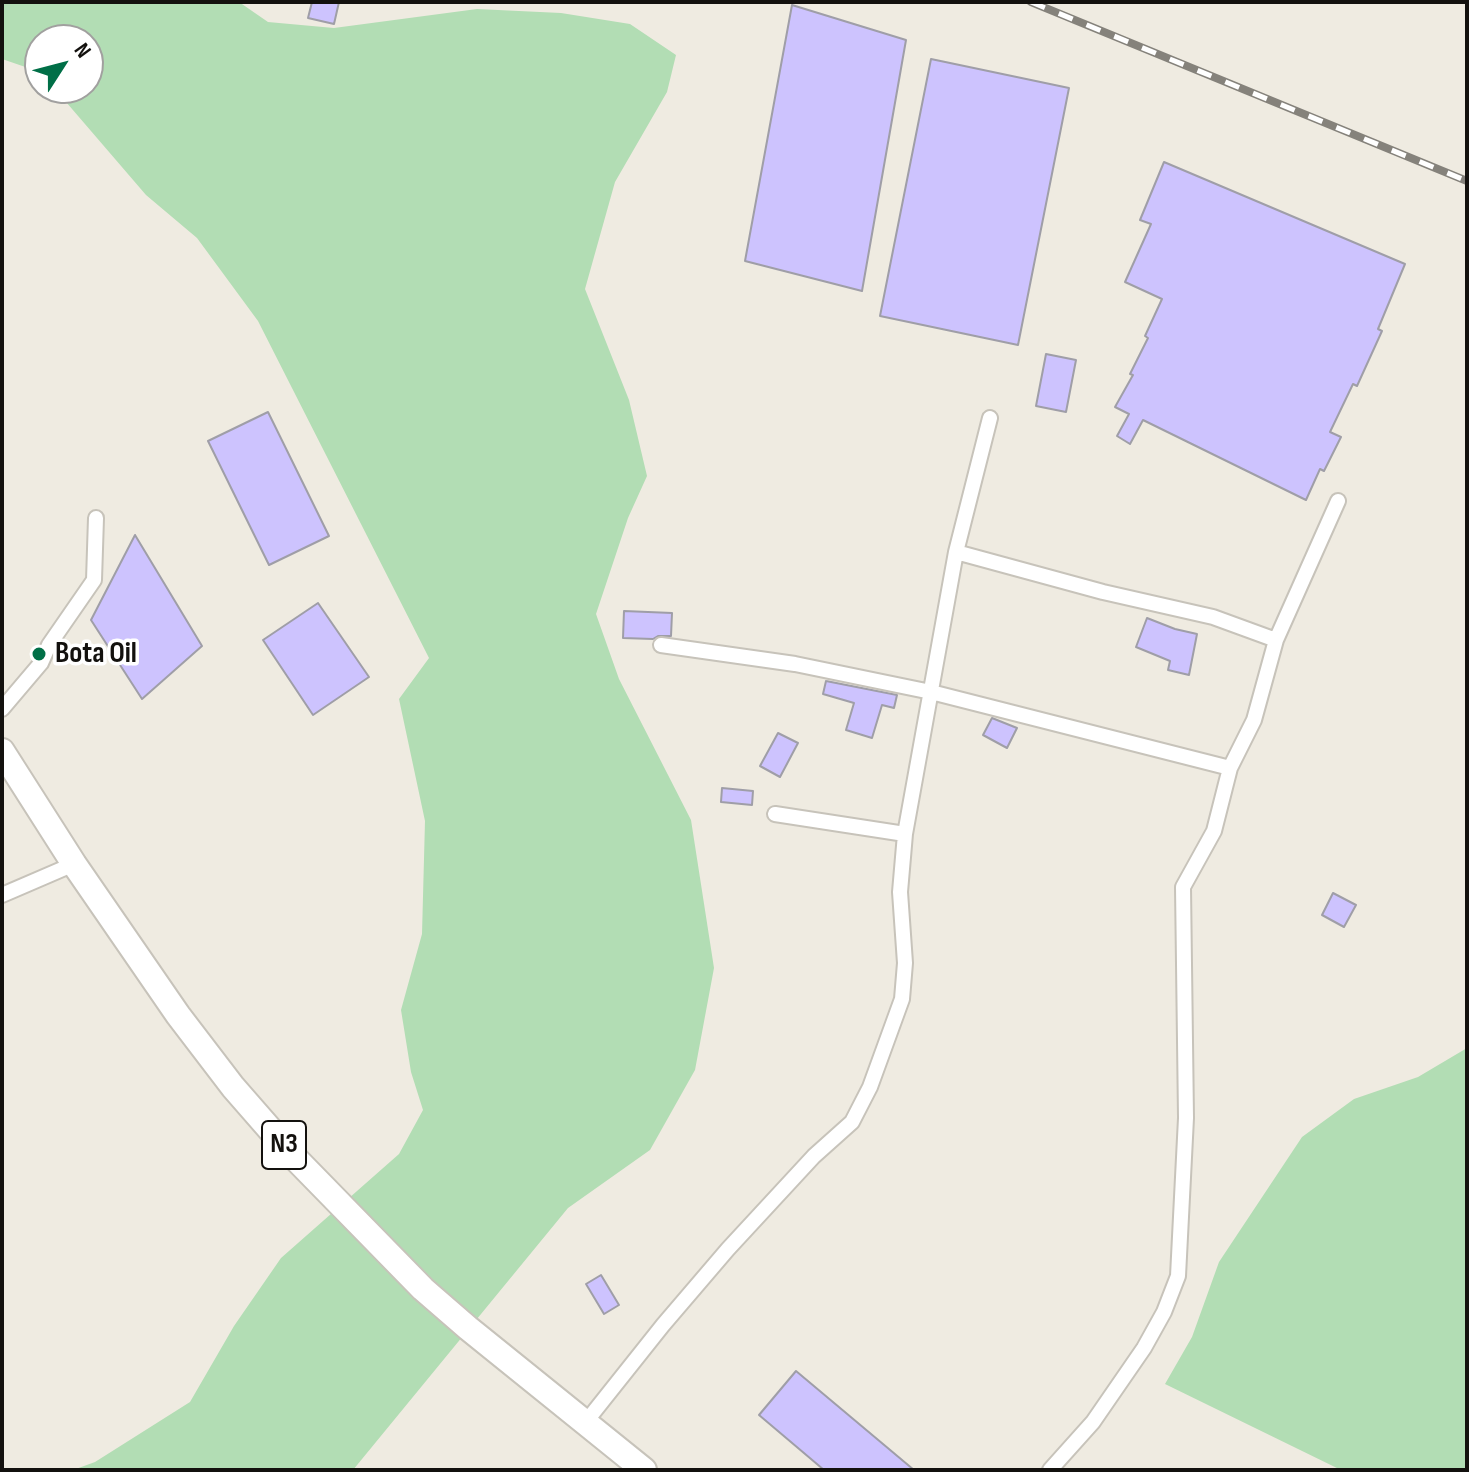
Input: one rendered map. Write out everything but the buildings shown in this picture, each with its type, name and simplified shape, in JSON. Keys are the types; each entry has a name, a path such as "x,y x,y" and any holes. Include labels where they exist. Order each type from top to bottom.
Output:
{"highway":[{"name":"N3","path":"2,751 74,864 178,1015 233,1087 295,1158 423,1289 644,1470"}],"street":[{"path":"585,1423 728,1249 860,1111 902,999 905,963 900,892 905,834 956,552 990,418"},
{"path":"1050,1470 1093,1422 1144,1348 1164,1312 1178,1276 1186,1118 1183,887 1214,831 1230,768 1254,720 1276,640 1338,501"},
{"path":"2,709 41,663 49,645 94,580 96,518"},
{"path":"956,552 1103,592 1213,617 1276,640"},
{"path":"661,645 795,664 931,692 1230,768"},
{"path":"775,814 905,834"},
{"path":"2,895 74,864"}],"green space":[{"path":"2,2 239,2 268,22 334,28 477,9 561,13 630,24 676,55 667,92 615,182 585,289 629,400 647,476 628,518 596,614 619,679 691,820 714,968 695,1070 650,1150 568,1208 353,1470 73,1470 95,1462 190,1402 234,1326 281,1258 399,1154 423,1110 411,1072 401,1010 422,934 425,821 399,699 429,658 258,321 197,238 146,195 68,104 104,104 104,24 24,24 24,67 2,59"},
{"path":"1467,1048 1467,1470 1341,1470 1165,1384 1192,1337 1219,1262 1302,1137 1354,1099 1418,1077"}],"railway":[{"path":"1031,2 1467,181"}],"place":[{"name":"Bota Oil","path":"39,654"}]}
